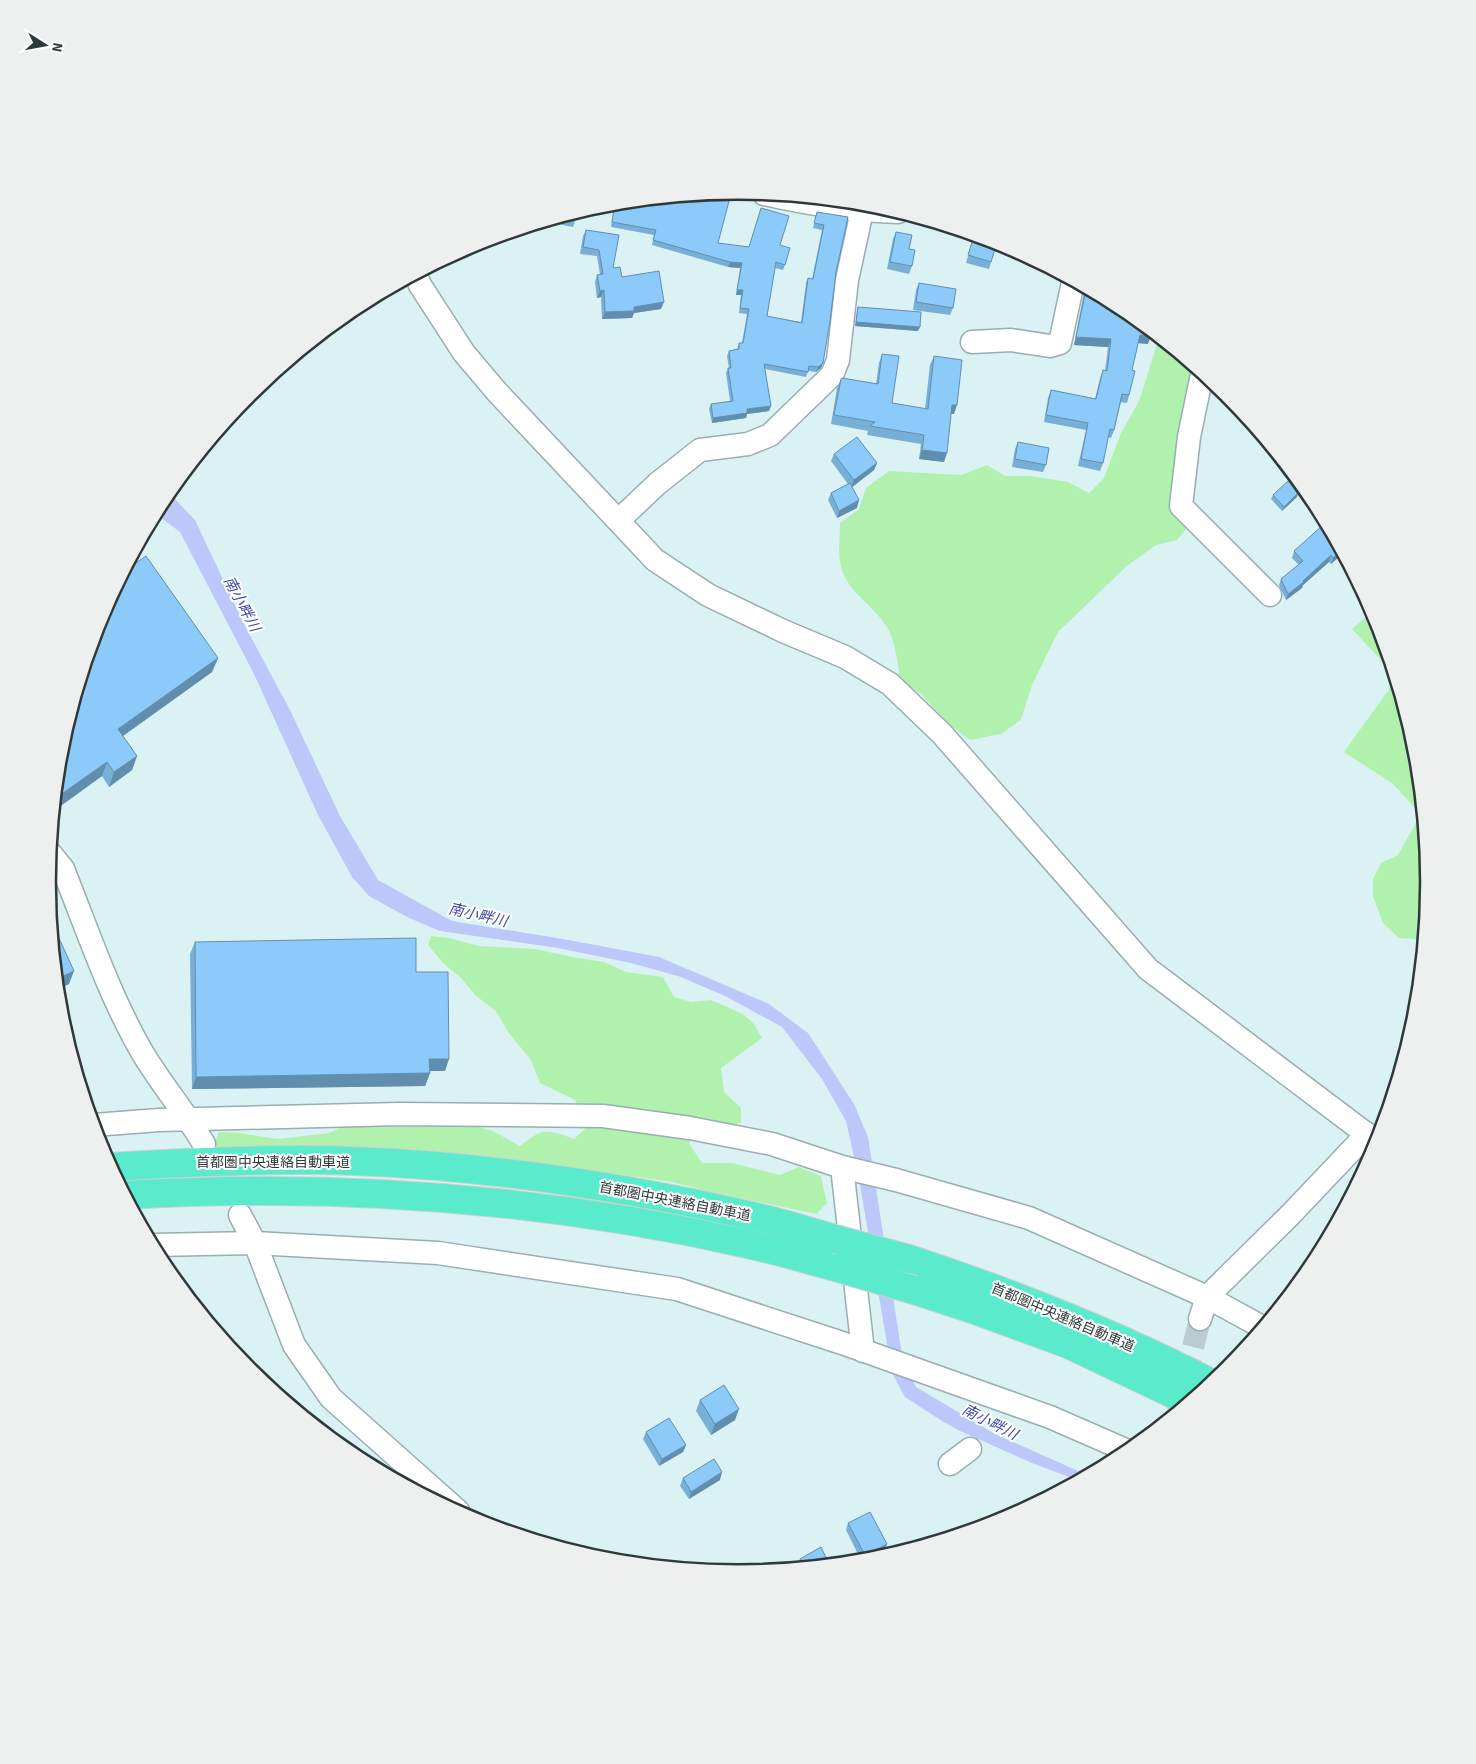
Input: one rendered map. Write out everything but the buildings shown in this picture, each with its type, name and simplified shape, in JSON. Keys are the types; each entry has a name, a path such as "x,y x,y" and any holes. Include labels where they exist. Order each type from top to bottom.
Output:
{"highway":[{"name":"首都圏中央連絡自動車道","path":"119,1167 183,1163 352,1161 456,1168 567,1180 667,1198 754,1216 909,1259 983,1284 1078,1321 1177,1365 1204,1379"},
{"name":"首都圏中央連絡自動車道","path":"133,1195 268,1190 354,1192 457,1199 661,1226 749,1244 839,1268 975,1310 1068,1344 1183,1399"}],"street":[{"path":"619,520 657,484 700,450 748,444 770,435 832,375 838,360 847,280 862,212"},
{"path":"418,281 464,354 497,392 655,560 708,595 783,631 845,657 890,684 942,734 1148,969 1370,1137"},
{"path":"972,342 1011,340 1050,346 1060,343 1072,288"},
{"path":"1201,381 1190,437 1181,506 1270,595"},
{"path":"57,861 64,869 116,999 142,1052 204,1144"},
{"path":"101,1124 158,1120 399,1114 603,1116 690,1128 772,1144 842,1167 896,1180 1028,1218 1206,1297 1257,1324"},
{"path":"1200,1319 1206,1297 1369,1141"},
{"path":"842,1167 863,1351"},
{"path":"240,1215 255,1243 294,1345 331,1398 438,1494"},
{"path":"161,1245 255,1243 438,1254 677,1288 842,1342 1050,1417 1119,1447"},
{"path":"950,1464 970,1449"}],"green space":[{"path":"1157,344 1198,378 1173,503 1187,528 1177,540 1156,545 1128,565 1058,632 1032,685 1021,720 1001,734 970,740 950,725 920,693 900,680 895,649 889,631 876,613 854,590 843,573 839,553 840,523 859,509 866,488 889,471 961,475 987,465 1005,476 1031,476 1068,482 1089,493 1104,478 1121,433 1139,401"},
{"path":"1366,617 1384,664 1352,629"},
{"path":"1391,686 1407,749 1415,808 1392,783 1344,752"},
{"path":"1417,822 1420,882 1417,939 1399,938 1383,923 1373,896 1373,879 1381,863 1398,855"},
{"path":"431,936 449,938 479,946 535,949 604,962 626,972 663,977 674,997 691,1002 711,1000 743,1014 754,1024 762,1038 721,1068 724,1092 741,1108 741,1123 724,1126 702,1121 689,1143 702,1163 732,1163 780,1175 799,1167 821,1176 827,1203 816,1214 672,1182 549,1168 233,1158 214,1144 219,1132 240,1133 277,1139 329,1133 344,1126 403,1127 421,1123 469,1124 493,1131 520,1146 535,1135 546,1132 557,1133 574,1139 587,1127 575,1100 540,1083 531,1060 508,1032 496,1011 475,995 428,945"}],"water":[{"path":"174,498 195,520 244,624 290,710 340,816 378,880 452,921 659,957 769,1004 808,1033 854,1104 868,1137 903,1361 916,1387 995,1434 1080,1472 1069,1477 1032,1463 960,1431 905,1397 892,1373 859,1179 846,1121 822,1079 782,1027 727,997 681,977 631,963 558,948 440,931 407,917 369,896 352,877 318,815 254,674 180,532 162,518"}],"tunnel":[{"path":"1179,1402 1200,1319"}],"water label":[{"name":"南小畔川","path":"242,604"},
{"name":"南小畔川","path":"478,915"},
{"name":"南小畔川","path":"990,1422"}]}
